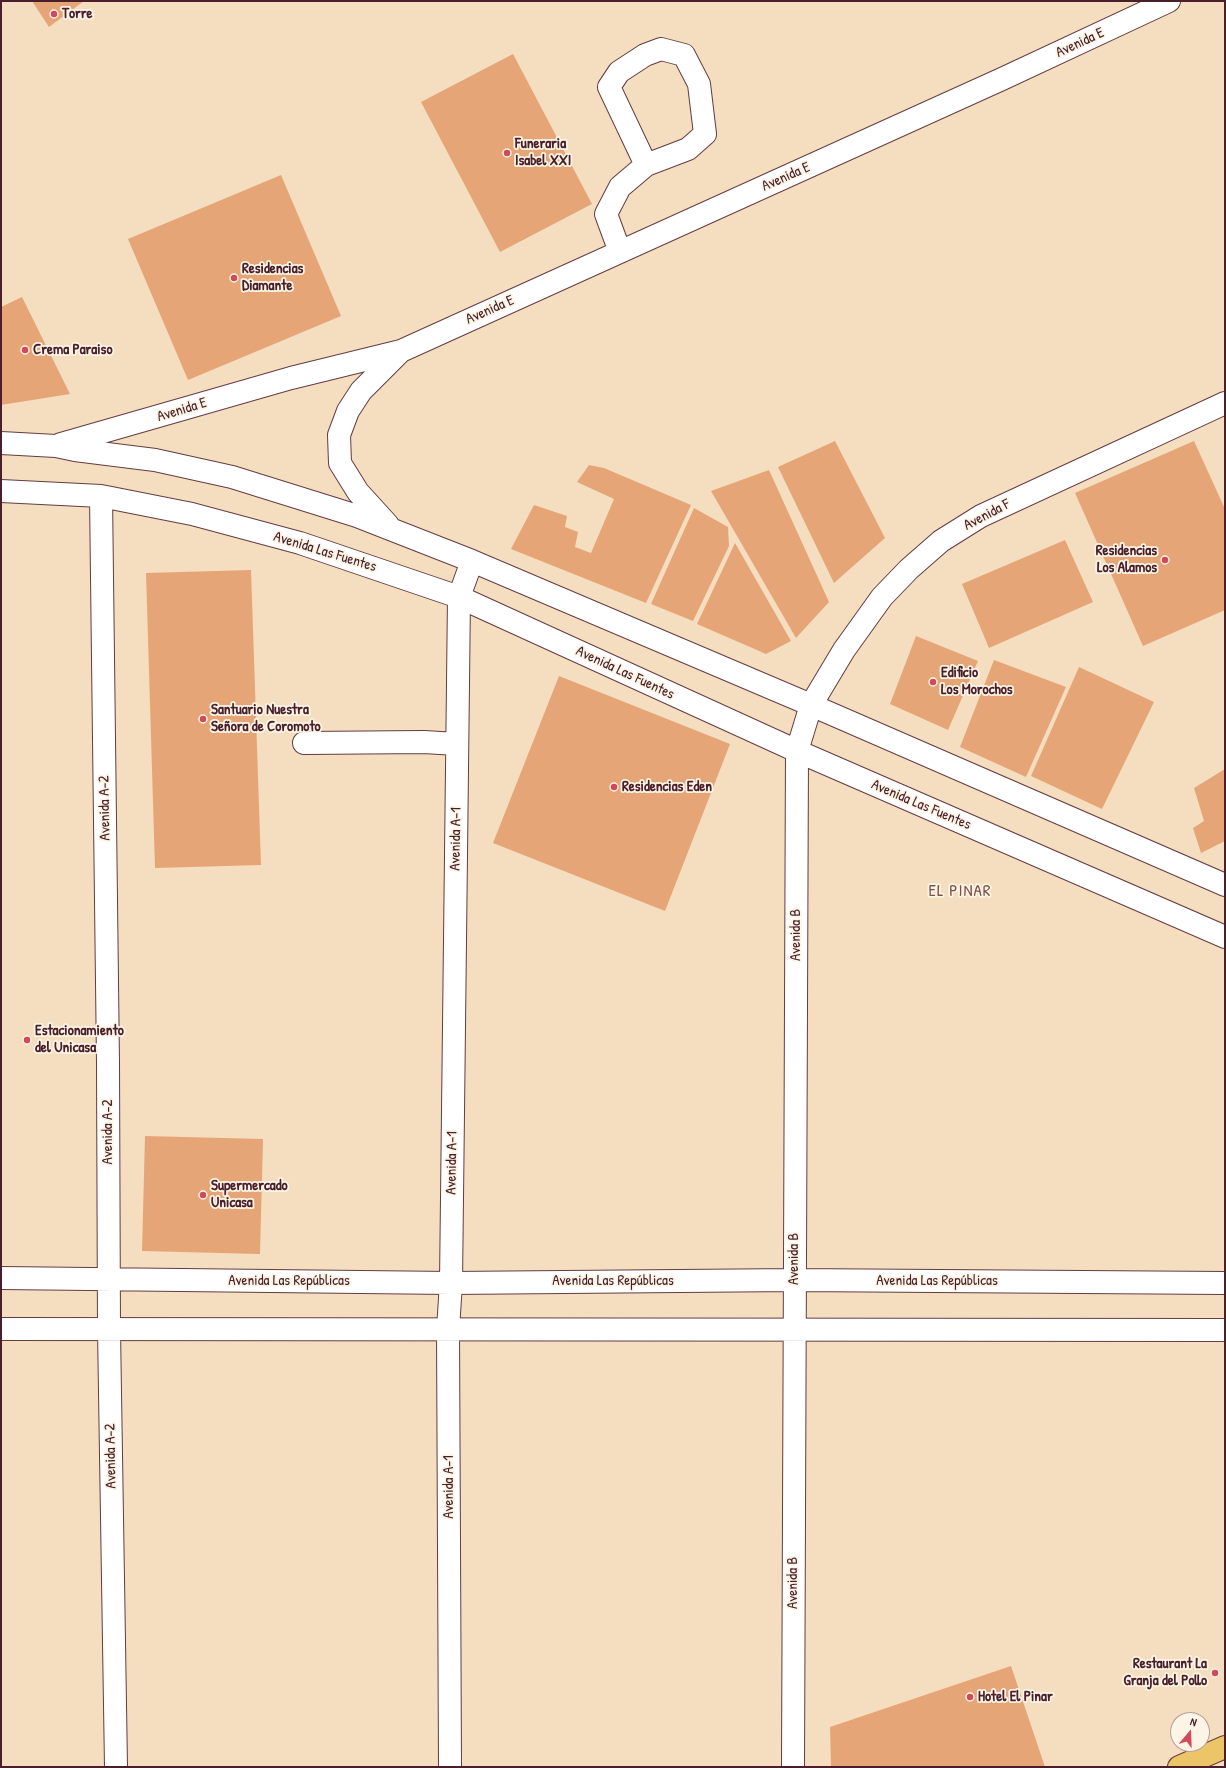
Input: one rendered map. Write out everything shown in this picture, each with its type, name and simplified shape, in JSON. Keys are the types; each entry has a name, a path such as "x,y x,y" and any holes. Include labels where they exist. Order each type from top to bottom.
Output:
{"main road":[{"path":"1179,1767 1225,1747"}],"street":[{"name":"Avenida E","path":"56,446 151,420 291,378 401,351 1002,79 1170,1"},
{"path":"620,252 606,214 620,187 646,165 688,149 705,134 699,84 684,55 661,49 645,55 619,72 609,87 646,165"},
{"name":"Avenida E","path":"392,530 358,492 340,463 339,435 348,411 361,391 401,351"},
{"name":"Avenida F","path":"797,751 811,705 844,650 882,597 909,568 941,541 980,516 1225,403"},
{"path":"1,443 56,446 75,450 155,460 232,477 357,516 472,561 811,705 1225,886"},
{"name":"Avenida Las Fuentes","path":"1,491 101,496 192,514 300,543 459,597 797,751 1225,936"},
{"name":"Avenida A-2","path":"101,496 110,1280 109,1330 116,1767"},
{"name":"Avenida A-1","path":"450,1767 448,1329 451,1283 459,597 472,561"},
{"path":"304,743 424,742 457,744"},
{"name":"Avenida B","path":"792,1767 797,751"},
{"name":"Avenida Las Repúblicas","path":"1,1278 451,1283 794,1280 1225,1284"},
{"path":"1,1329 1225,1330"}],"building":[{"name":"Torre","path":"32,1 84,1 49,27"},
{"name":"Funeraria Isabel XXI","path":"513,54 592,204 500,252 421,102"},
{"name":"Residencias Diamante","path":"281,175 341,316 188,380 128,239"},
{"name":"Crema Paraiso","path":"22,297 70,394 1,405 1,307"},
{"path":"835,441 885,538 834,583 778,467"},
{"name":"Residencias Los Alamos","path":"1194,441 1225,509 1225,610 1143,646 1075,493"},
{"path":"589,465 604,468 691,505 646,603 511,549 534,505 567,516 565,527 578,532 575,547 591,553 614,499 577,482"},
{"path":"769,470 829,602 796,638 711,491"},
{"path":"694,508 728,527 729,546 693,621 651,604"},
{"path":"1065,540 1093,602 989,648 962,584"},
{"path":"735,543 791,641 766,654 697,624"},
{"name":"Santuario Nuestra Señora de Coromoto","path":"251,570 261,865 155,868 146,573"},
{"name":"Edificio Los Morochos","path":"916,636 978,661 948,730 890,704"},
{"path":"994,660 1066,687 1026,777 960,747"},
{"path":"1079,667 1154,702 1102,809 1031,776"},
{"name":"Residencias Eden","path":"559,676 730,744 665,911 493,843"},
{"path":"1225,769 1225,841 1201,853 1193,828 1204,821 1194,788"},
{"name":"Supermercado Unicasa","path":"145,1136 263,1139 260,1254 142,1251"},
{"name":"Hotel El Pinar","path":"1011,1666 1045,1767 831,1767 830,1727"}],"place":[{"name":"Torre","path":"54,14"},
{"name":"Funeraria Isabel XXI","path":"507,153"},
{"name":"Residencias Diamante","path":"234,278"},
{"name":"Crema Paraiso","path":"25,350"},
{"name":"Residencias Los Alamos","path":"1165,560"},
{"name":"Edificio Los Morochos","path":"933,682"},
{"name":"Santuario Nuestra Señora de Coromoto","path":"203,719"},
{"name":"Residencias Eden","path":"614,787"},
{"name":"Estacionamiento del Unicasa","path":"27,1040"},
{"name":"Supermercado Unicasa","path":"203,1195"},
{"name":"Restaurant La Granja del Pollo","path":"1215,1673"},
{"name":"Hotel El Pinar","path":"970,1697"}],"district":[{"name":"EL PINAR","path":"960,891"}]}
